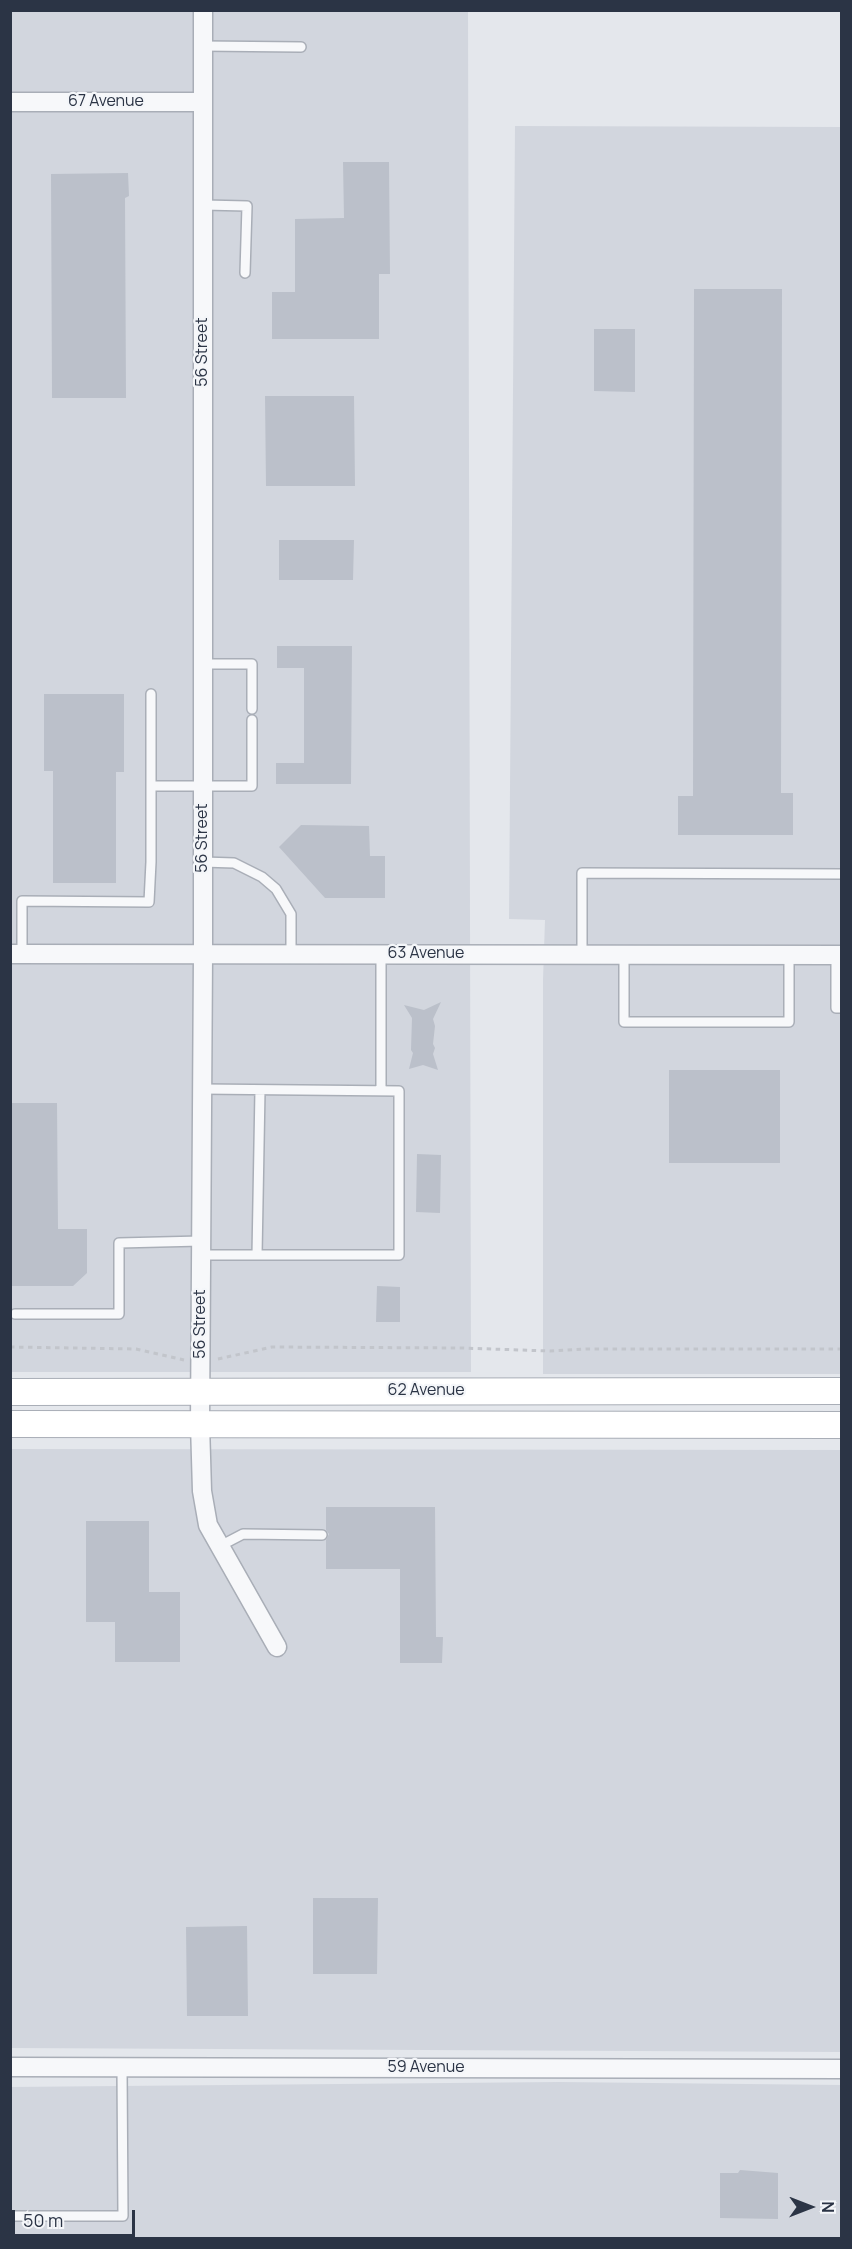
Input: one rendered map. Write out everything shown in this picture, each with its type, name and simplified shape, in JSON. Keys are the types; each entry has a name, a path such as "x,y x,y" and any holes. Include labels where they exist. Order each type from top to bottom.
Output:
{"main road":[{"name":"62 Avenue","path":"10,1392 842,1391"},
{"name":"62 Avenue","path":"10,1424 842,1425"}],"street":[{"name":"56 Street","path":"202,10 204,205 200,1392 202,1491 208,1525 277,1647"},
{"name":"67 Avenue","path":"10,102 202,102"},
{"name":"63 Avenue","path":"16,954 839,955"},
{"name":"59 Avenue","path":"10,2067 842,2068"}],"lane":[{"path":"202,46 301,47"},
{"path":"204,205 247,206 245,273"},
{"path":"203,664 252,664 252,709"},
{"path":"16,954 22,901 149,902 151,694"},
{"path":"151,786 252,786 252,720"},
{"path":"203,862 234,863 262,877 276,889 291,914 291,954"},
{"path":"582,954 582,873 842,874"},
{"path":"381,954 381,1091"},
{"path":"624,954 624,1022 789,1022 789,955"},
{"path":"839,955 836,1008 842,1008"},
{"path":"15,1314 119,1314 119,1243 201,1248 257,1255 399,1255 399,1091 202,1089"},
{"path":"257,1255 260,1090"},
{"path":"220,1546 243,1534 322,1534"},
{"path":"10,2216 123,2216 122,2067"}],"path":[{"path":"10,1347 136,1349 179,1360"},
{"path":"224,1359 251,1350 272,1347 550,1351 842,1349"}],"shaded area":[{"path":"11,11 468,11 471,1372 11,1372"},
{"path":"515,126 841,127 841,1374 543,1374 545,920 509,919"},
{"path":"11,1449 841,1450 841,2052 11,2048"},
{"path":"559,2082 841,2085 841,2238 11,2238 10,2087"}],"building":[{"path":"343,162 389,162 390,274 379,274 379,339 272,339 272,292 295,292 295,219 344,218"},
{"path":"128,173 129,196 125,198 126,398 52,398 51,174"},
{"path":"694,289 782,289 781,793 793,793 793,835 678,835 678,796 693,796"},
{"path":"594,329 635,329 635,392 594,391"},
{"path":"265,396 354,396 355,486 266,486"},
{"path":"279,540 354,540 353,580 279,580"},
{"path":"277,646 352,646 351,784 276,784 276,763 304,763 304,668 277,668"},
{"path":"44,694 124,694 124,772 116,772 116,883 53,883 53,771 44,771"},
{"path":"301,825 369,826 370,856 385,856 385,898 325,898 279,847"},
{"path":"441,1002 433,1019 435,1048 433,1054 438,1070 423,1065 409,1069 413,1053 411,1050 412,1018 404,1005 424,1010"},
{"path":"669,1070 780,1070 780,1163 669,1163"},
{"path":"10,1103 57,1103 58,1229 87,1229 87,1273 73,1286 10,1286"},
{"path":"417,1154 441,1155 440,1213 416,1212"},
{"path":"377,1286 400,1287 400,1322 376,1322"},
{"path":"326,1507 435,1507 436,1637 443,1637 442,1663 400,1663 400,1569 326,1569 326,1540 329,1534 326,1530"},
{"path":"86,1521 149,1521 149,1592 180,1592 180,1662 115,1662 115,1622 86,1622"},
{"path":"313,1898 378,1898 377,1974 313,1974"},
{"path":"247,1926 248,2016 187,2016 186,1927"},
{"path":"740,2170 778,2173 778,2219 720,2218 720,2173 738,2173"}]}
